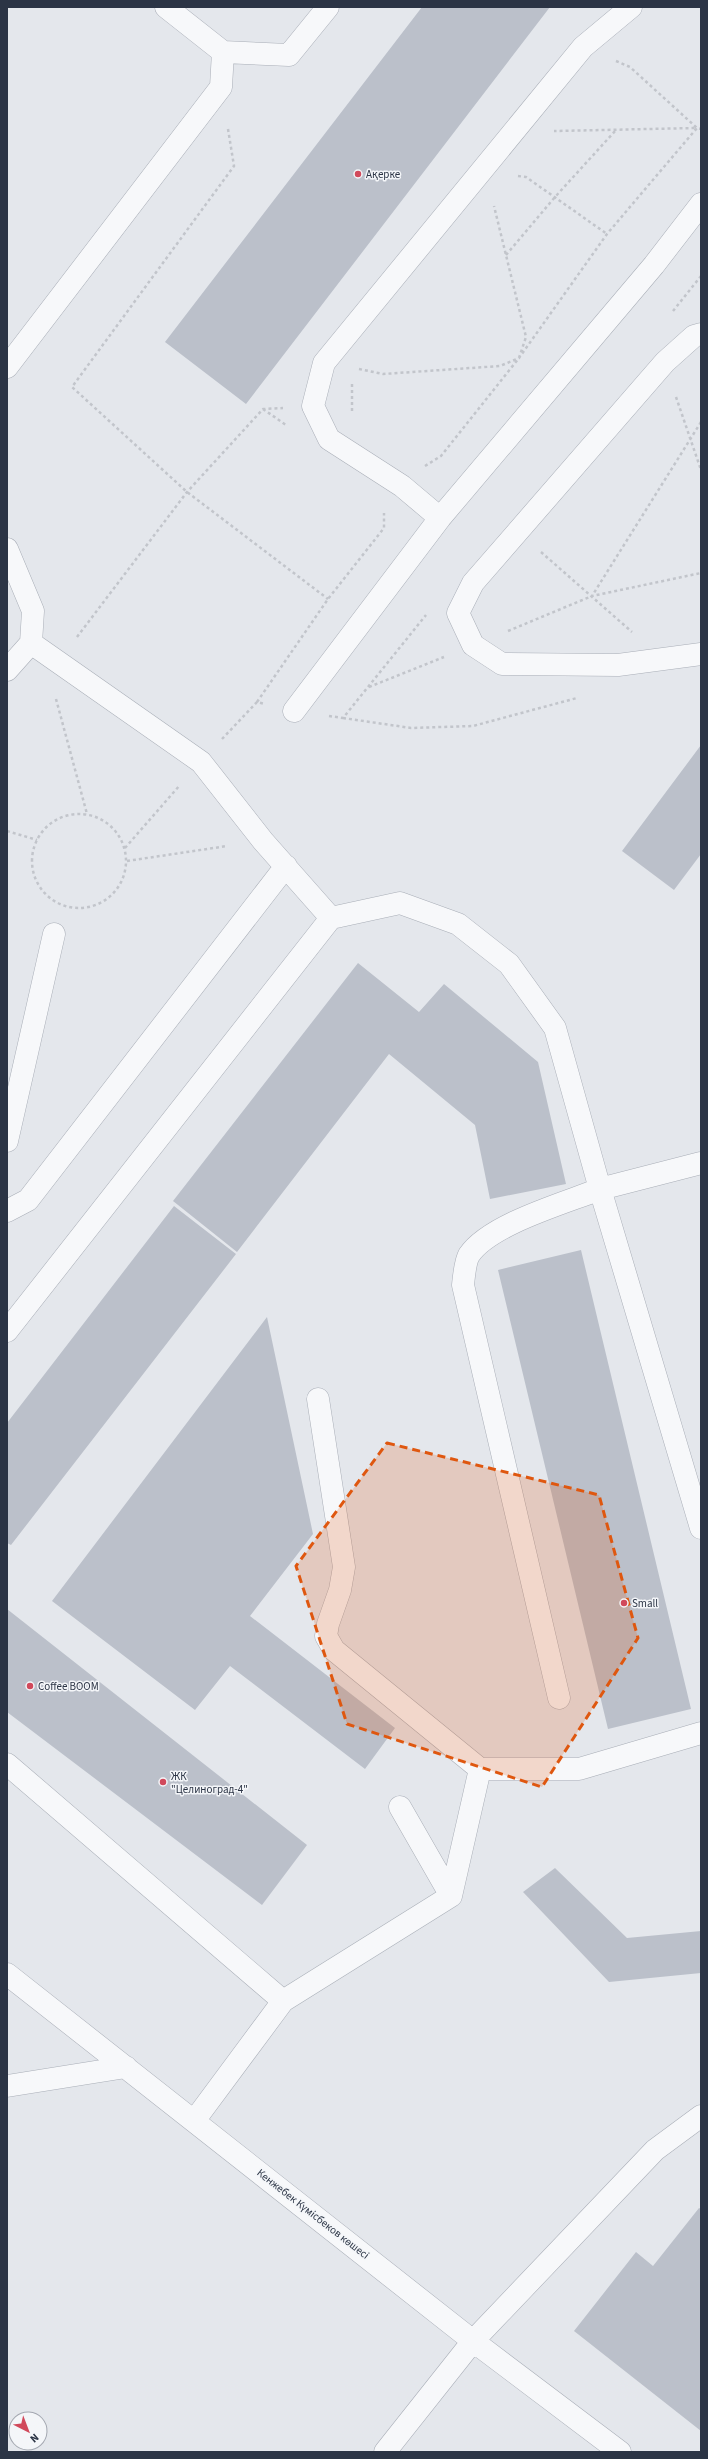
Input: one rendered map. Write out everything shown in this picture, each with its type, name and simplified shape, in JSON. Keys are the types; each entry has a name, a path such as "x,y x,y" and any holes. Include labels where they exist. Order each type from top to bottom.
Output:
{"street":[{"path":"166,7 223,52 289,55 328,7"},
{"path":"440,518 402,486 329,439 313,406 324,363 583,47 631,7"},
{"path":"7,367 221,87 223,52"},
{"path":"294,711 440,518 654,265 701,204"},
{"path":"701,334 694,336 665,362 473,583 458,613 473,645 502,664 618,665 701,654"},
{"path":"7,549 33,611 31,643 7,670"},
{"path":"31,643 201,762 263,841 331,918"},
{"path":"7,1211 28,1200 286,866"},
{"path":"7,1331 331,918 400,903 458,924 509,964 555,1028 600,1189 701,1528"},
{"path":"7,1141 54,934"},
{"path":"559,1698 463,1285 468,1256 481,1241 522,1219 600,1189 701,1163"},
{"path":"318,1399 344,1567 340,1590 328,1624 326,1636 334,1650 480,1769 579,1769 701,1733"},
{"path":"7,1764 283,2001"},
{"path":"194,2121 283,2001 451,1896 480,1769"},
{"path":"400,1807 451,1896"},
{"name":"Кенжебек Күмісбеков көшесі","path":"7,1974 473,2341 620,2452"},
{"path":"7,2086 126,2067"},
{"path":"385,2452 473,2341 655,2150 701,2116"}],"path":[{"path":"583,47 630,67 697,128"},
{"path":"221,87 234,166 72,386 187,492 328,599"},
{"path":"523,121 556,131 701,129"},
{"path":"422,468 440,456 519,358 607,234 697,128"},
{"path":"506,255 554,197 617,130"},
{"path":"324,363 383,374 500,366 519,358 526,336 493,202 482,171 526,177 607,234"},
{"path":"665,362 701,470"},
{"path":"352,415 353,368"},
{"path":"87,814 55,697 66,668 68,649 187,492 262,409 313,406"},
{"path":"262,409 287,426"},
{"path":"592,596 701,422"},
{"path":"257,702 328,599 384,528 384,509"},
{"path":"518,532 662,659"},
{"path":"367,688 592,596 701,573"},
{"path":"343,718 411,728 473,726 578,698"},
{"path":"87,814 105,821 117,833 125,848 127,861 122,881 112,895 97,906 78,909 60,905 44,894 34,878 32,859 37,840 49,825 67,815 87,814"},
{"path":"7,831 37,840"},
{"path":"127,861 263,841"}],"highlighted area":[{"path":"387,1443 599,1495 638,1638 542,1787 347,1724 296,1566"}],"building":[{"name":"Ақерке","path":"422,7 550,7 246,404 165,342"},
{"path":"701,745 701,854 674,890 622,851"},
{"path":"358,963 419,1012 444,984 538,1062 566,1184 490,1199 475,1125 389,1054 237,1252 173,1201"},
{"path":"174,1206 236,1254 11,1545 7,1543 7,1423"},
{"path":"581,1250 691,1709 608,1729 498,1270"},
{"path":"267,1317 313,1534 250,1616 395,1728 365,1769 230,1666 195,1710 52,1601"},
{"name":"ЖК \"Целиноград-4\"","path":"7,1609 307,1845 262,1905 7,1712"},
{"path":"555,1868 627,1938 701,1931 701,1973 609,1982 523,1892"},
{"path":"699,2208 701,2209 701,2431 574,2331 636,2252 653,2266"}],"place":[{"name":"Ақерке","path":"358,174"},
{"name":"Small","path":"624,1603"},
{"name":"Coffee BOOM","path":"30,1686"},
{"name":"ЖК \"Целиноград-4\"","path":"163,1782"}]}
